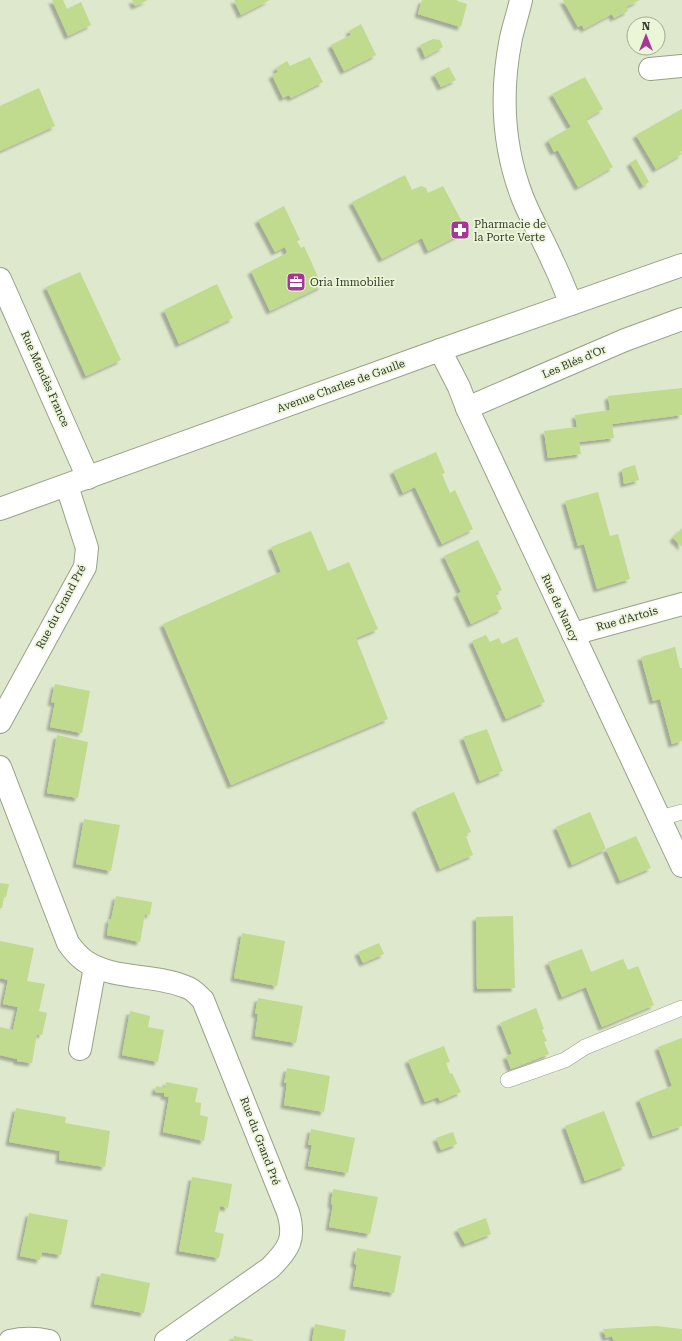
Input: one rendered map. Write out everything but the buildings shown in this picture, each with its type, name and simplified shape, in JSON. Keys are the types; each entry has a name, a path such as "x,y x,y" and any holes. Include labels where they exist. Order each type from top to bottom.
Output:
{"street":[{"path":"521,0 511,38 504,85 504,119 509,153 523,200 553,262 571,304"},
{"path":"650,69 682,66"},
{"name":"Avenue Charles de Gaulle","path":"0,509 682,264"},
{"name":"Rue Mendès France","path":"0,279 88,478"},
{"name":"Les Blés d'Or","path":"467,408 625,340 682,319"},
{"name":"Rue de Nancy","path":"440,350 459,387 467,408 682,866"},
{"name":"Rue du Grand Pré","path":"0,722 85,567 87,548 67,486"},
{"name":"Rue d'Artois","path":"573,634 682,604"},
{"name":"Rue du Grand Pré","path":"0,767 68,943 76,954 95,967 107,971 172,982 187,987 196,992 203,1000 285,1204 292,1225 291,1238 287,1247 282,1256 270,1268 166,1341"},
{"path":"80,1049 95,967"},
{"path":"10,1341 21,1339 49,1341"}],"lane":[{"path":"660,818 682,812"},
{"path":"508,1080 565,1060 585,1047 682,1008"}],"place":[{"name":"Pharmacie de la Porte Verte","path":"460,230"},
{"name":"Oria Immobilier","path":"296,282"}]}
